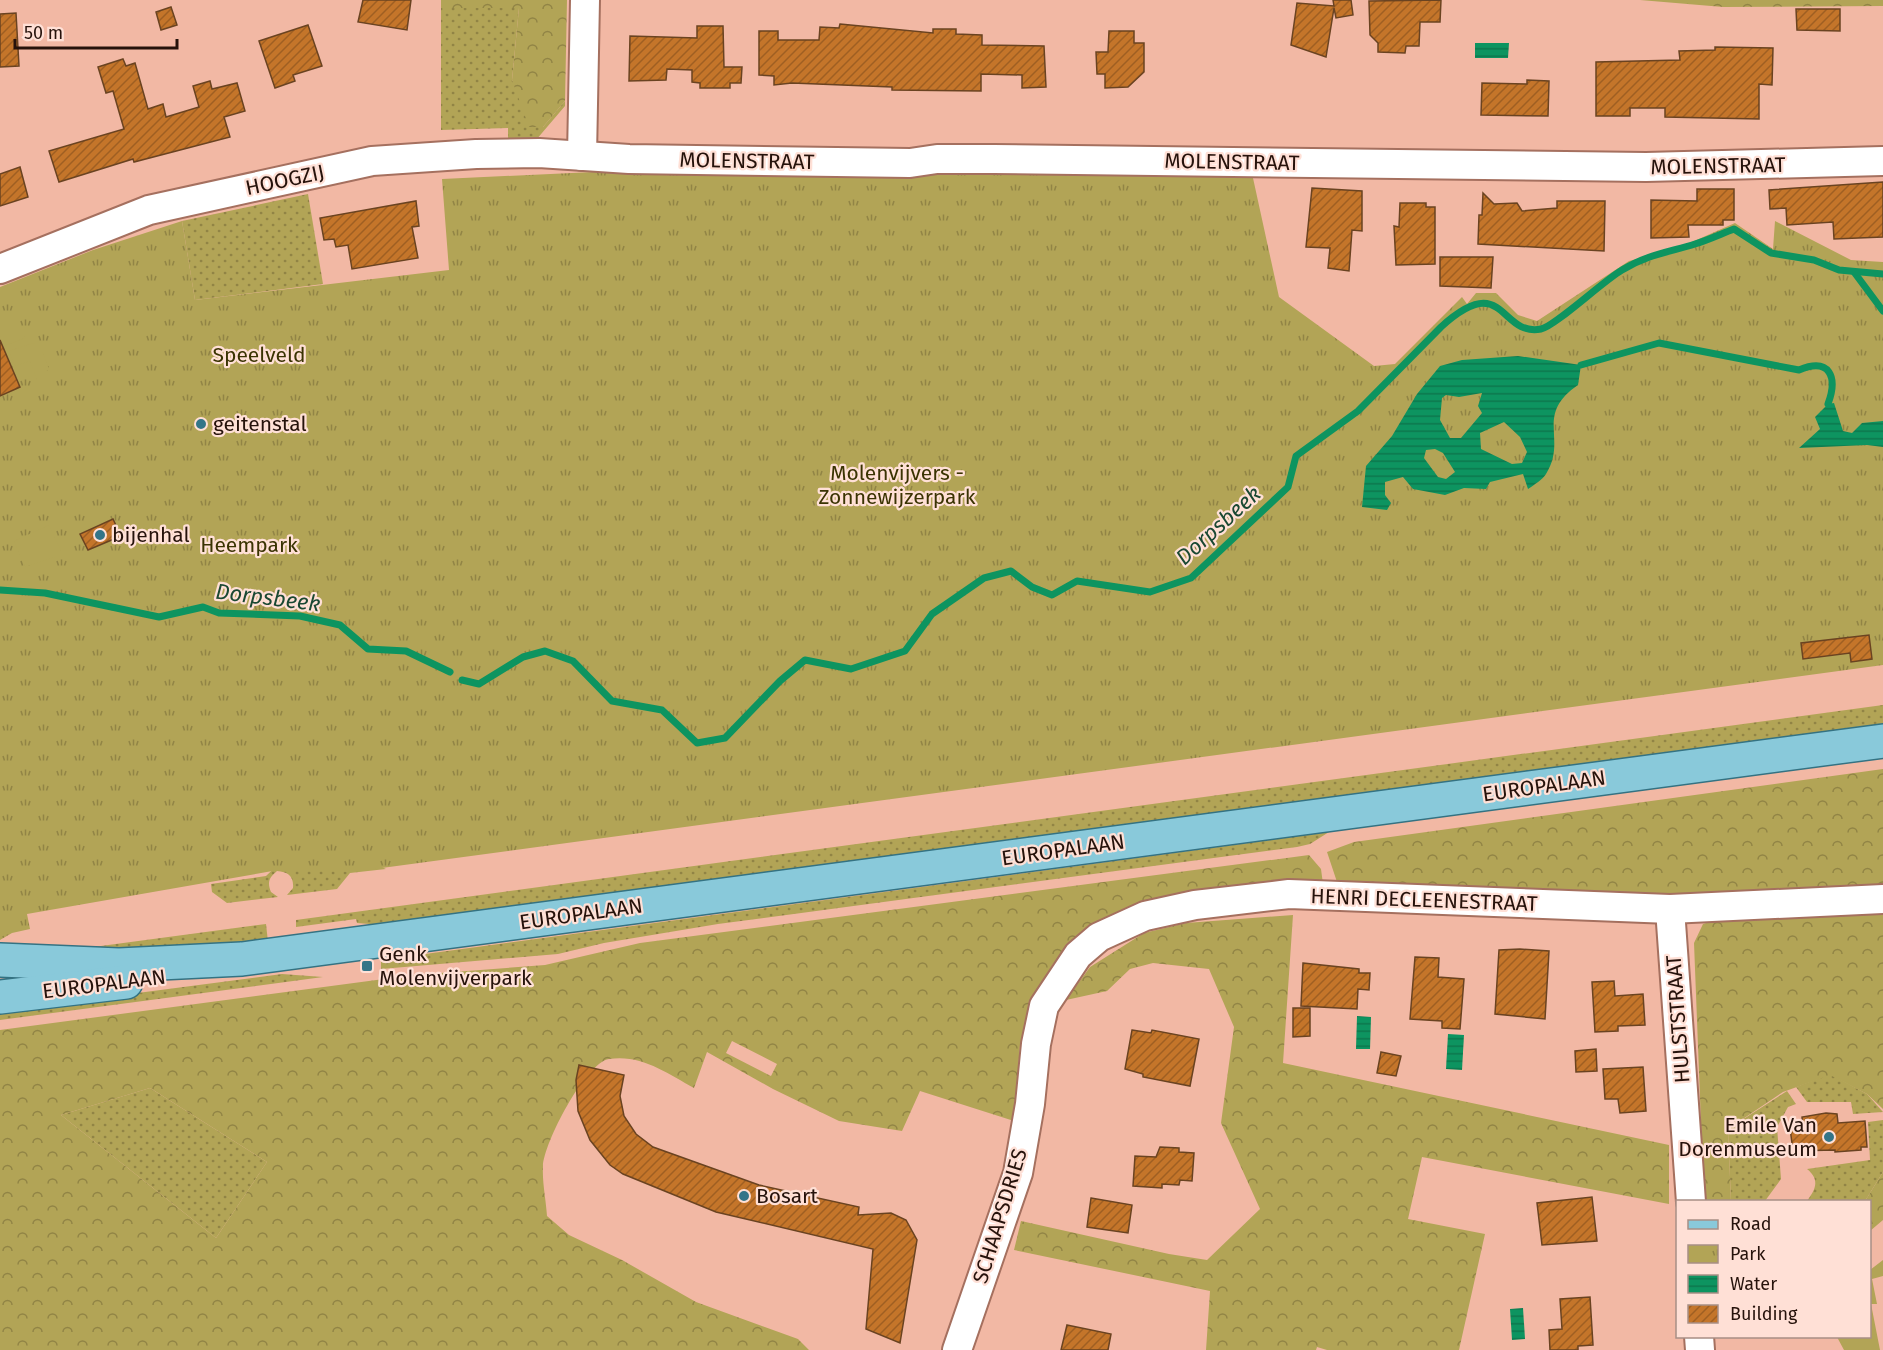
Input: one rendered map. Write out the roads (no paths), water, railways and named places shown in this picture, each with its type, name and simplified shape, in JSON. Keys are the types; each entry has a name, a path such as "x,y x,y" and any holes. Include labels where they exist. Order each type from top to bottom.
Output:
{"main road":[{"name":"EUROPALAAN","path":"0,960 119,965 242,959 1883,741"},
{"name":"EUROPALAAN","path":"0,998 194,973 242,959"}],"street":[{"path":"582,156 585,0"},
{"name":"HOOGZIJ","path":"0,269 149,210 372,161 476,154 582,156"},
{"name":"MOLENSTRAAT","path":"582,156 910,163 937,159 971,159 1634,167 1717,167 1883,161"},
{"name":"HENRI DECLEENESTRAAT","path":"1036,1044 1044,1006 1078,955 1099,937 1145,916 1195,905 1289,894 1670,909 1883,899"},
{"name":"HULSTSTRAAT","path":"1670,909 1691,1200"},
{"name":"SCHAAPSDRIES","path":"957,1350 1017,1173 1030,1104 1036,1044"}],"water":[{"path":"1475,43 1509,43 1508,58 1475,58"},
{"path":"1518,356 1581,365 1578,385 1565,396 1554,417 1554,450 1546,474 1528,489 1523,474 1490,482 1486,489 1464,488 1445,495 1413,489 1403,477 1385,482 1385,495 1391,503 1387,510 1362,507 1366,466 1392,436 1417,394 1440,366 1462,360","holes":["1482,393 1478,406 1482,413 1461,438 1450,438 1440,420 1442,398 1446,395 1459,397","1504,422 1520,437 1527,452 1522,463 1512,464 1481,449 1480,433","1435,449 1443,453 1455,472 1446,479 1438,477 1424,458 1426,450"]},
{"path":"1834,403 1843,431 1852,433 1862,423 1883,421 1883,447 1867,445 1799,448 1820,429 1815,417 1828,404"},
{"path":"1357,1016 1371,1017 1370,1049 1356,1049"},
{"path":"1448,1034 1464,1035 1462,1070 1446,1069"},
{"path":"1523,1308 1525,1339 1512,1340 1510,1309"}],"waterway":[{"name":"Dorpsbeek","path":"462,680 479,684 523,657 545,651 573,661 612,701 662,710 697,743 725,738 780,681 805,660 851,669 905,651 932,614 984,578 1011,571 1032,587 1052,595 1077,581 1150,592 1191,578 1288,487 1296,456 1358,411 1441,327 1462,311 1478,304 1490,304 1527,329 1541,329 1631,265 1734,229 1771,253 1814,260 1839,270 1883,274"},
{"path":"1854,272 1883,311"},
{"path":"1581,365 1659,343 1799,370 1818,366 1829,372 1831,378 1831,394 1828,404"},
{"name":"Dorpsbeek","path":"0,590 45,593 159,617 203,607 219,613 300,616 340,625 368,649 406,651 450,672"}],"place":[{"name":"geitenstal","path":"201,424"},
{"name":"bijenhal","path":"100,535"},
{"name":"Genk Molenvijverpark","path":"367,966"},
{"name":"Emile Van Dorenmuseum","path":"1829,1137"},
{"name":"Bosart","path":"744,1196"}],"park label":[{"name":"Speelveld","path":"259,355"},
{"name":"Molenvijvers - Zonnewijzerpark","path":"897,485"},
{"name":"Heempark","path":"249,545"}]}
